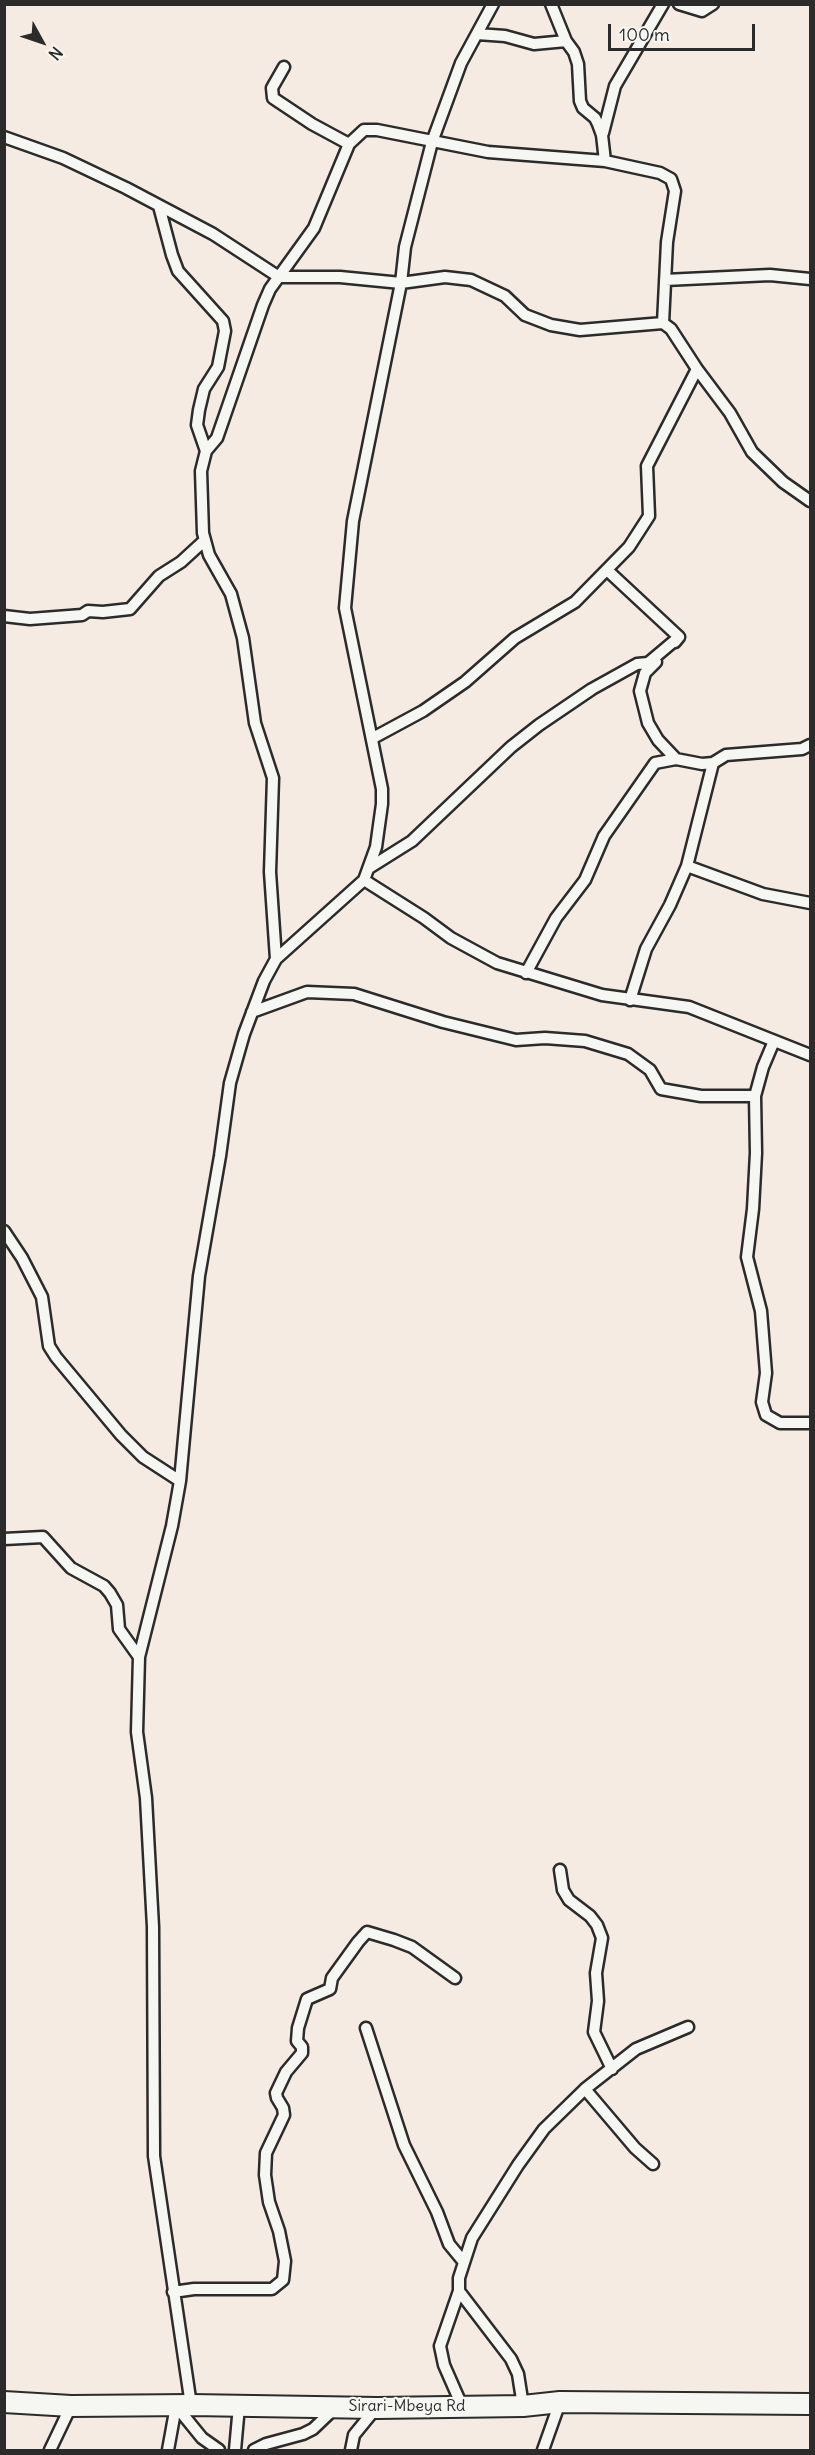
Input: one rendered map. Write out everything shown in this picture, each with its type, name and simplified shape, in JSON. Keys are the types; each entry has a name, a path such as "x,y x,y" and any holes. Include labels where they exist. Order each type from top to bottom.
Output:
{"highway":[{"name":"Sirari-Mbeya Rd","path":"4,2402 71,2406 377,2408 523,2406 560,2402 810,2404"}],"street":[{"path":"168,2451 183,2405 173,2292 154,2156 153,1917 146,1798 137,1732 139,1657 172,1526 180,1481 199,1276 230,1083 252,1012 264,981 276,959 364,880 376,847 382,804 373,738 345,608 353,521 401,283 405,247 432,142 461,63 493,4"},
{"path":"551,4 566,41 574,52 580,71 579,91 583,108 595,118 602,135 605,160"},
{"path":"602,135 615,86 663,4"},
{"path":"679,4 702,11 713,4"},
{"path":"477,34 504,36 534,44 566,41"},
{"path":"284,67 272,88 273,98 312,124 349,144"},
{"path":"276,959 270,872 273,778 255,723 243,638 231,594 209,555 205,540 201,471 206,451 217,438 263,305 314,228 349,144 364,130 377,130 488,152 605,160 660,173 671,178 674,183 663,323"},
{"path":"4,137 63,158 159,206 231,244 279,278 340,277 401,283 445,277 471,280 504,296 525,315 564,328 580,330 663,323 671,329 730,413 753,452 783,482 810,501"},
{"path":"159,206 178,271 223,321 225,331 218,367 204,389 199,410 197,425 206,451"},
{"path":"665,280 770,275 810,279"},
{"path":"373,738 423,711 465,682 514,638 575,602 629,547 649,516 647,466 697,369"},
{"path":"4,616 30,619 78,615 88,611 130,609 159,576 181,562 205,540"},
{"path":"607,570 679,637"},
{"path":"369,868 412,841 511,747 538,725 619,674 637,664 648,663 679,637"},
{"path":"676,759 658,740 648,723 640,691 645,673 667,653 679,637"},
{"path":"526,974 556,918 585,880 600,844 655,763 676,759 702,764 713,763 726,755 802,749 810,745"},
{"path":"630,1000 646,949 687,867 713,763"},
{"path":"687,867 763,894 810,903"},
{"path":"364,880 451,938 497,963 526,974 602,995 689,1007 810,1055"},
{"path":"252,1012 307,992 354,994 443,1022 516,1040 545,1038 596,1044 628,1054 650,1070 661,1089 700,1096 755,1096"},
{"path":"774,1041 763,1067 755,1096 756,1153 753,1209 747,1257 761,1311 766,1373 762,1402 766,1415 780,1423 810,1423"},
{"path":"4,1231 22,1258 42,1297 49,1346 56,1357 121,1435 143,1457 180,1481"},
{"path":"4,1539 43,1536 71,1568 104,1586 117,1605 119,1629 139,1657"},
{"path":"560,1870 562,1890 569,1900 590,1916 597,1925 602,1938 596,1973 598,2001 594,2032 612,2069"},
{"path":"173,2292 194,2289 273,2289 283,2280 285,2261 279,2231 269,2202 265,2175 266,2153 284,2115 276,2093 286,2072 302,2053 302,2047 297,2041 298,2028 307,1999 330,1989 332,1978 358,1942 367,1932 394,1940 412,1947 455,1978"},
{"path":"462,2406 444,2365 440,2346 459,2291 459,2278 472,2238 518,2165 544,2130 585,2090 636,2049 688,2027"},
{"path":"366,2028 404,2145 437,2212 449,2244 464,2261"},
{"path":"585,2090 635,2148 653,2164"},
{"path":"459,2291 511,2359 518,2374 523,2406"},
{"path":"543,2451 560,2402"},
{"path":"183,2405 202,2438 219,2451"},
{"path":"50,2451 71,2406"},
{"path":"235,2451 239,2406"},
{"path":"255,2451 266,2444 303,2434 338,2406"},
{"path":"351,2451 354,2436 377,2408"}]}
